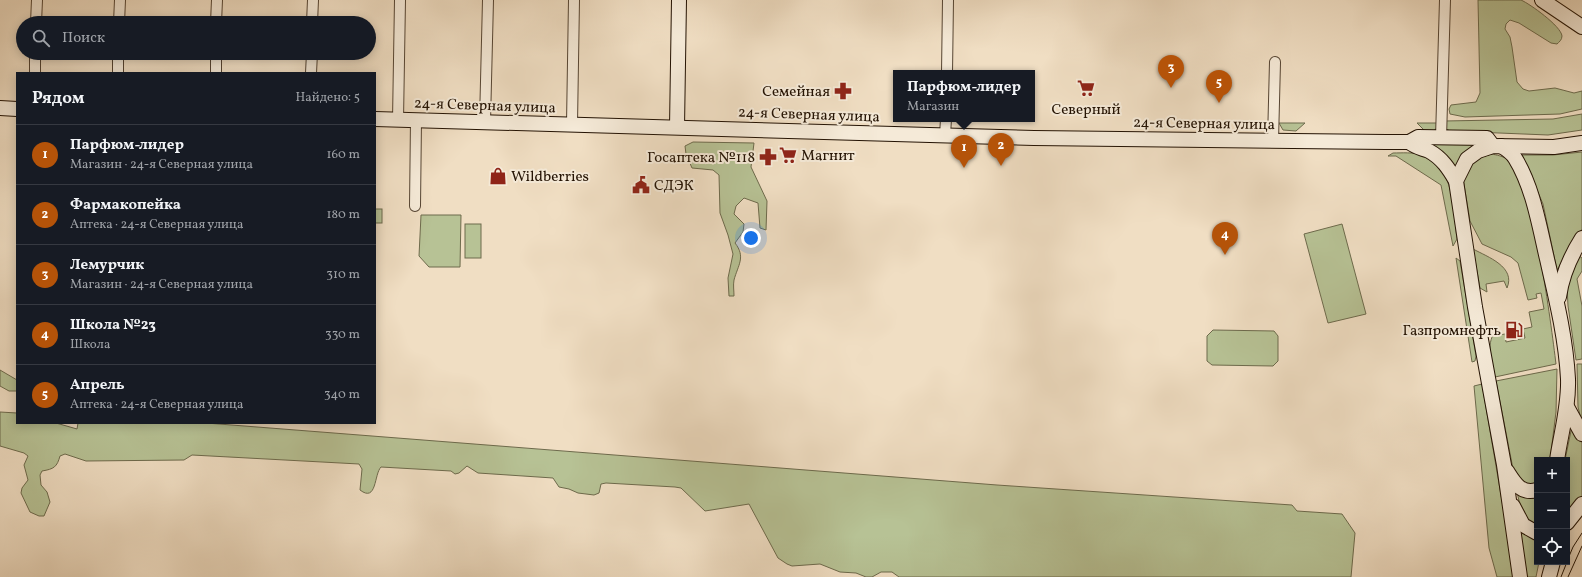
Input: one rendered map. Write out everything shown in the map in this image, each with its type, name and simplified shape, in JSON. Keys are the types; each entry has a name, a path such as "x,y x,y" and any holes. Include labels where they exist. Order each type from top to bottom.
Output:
{"main road":[{"path":"677,127 679,0"},
{"path":"1542,0 1582,27"},
{"path":"0,108 16,109"},
{"name":"24-я Северная улица","path":"376,119 1034,138 1409,142 1418,137 1486,138 1497,146 1554,147 1582,143"},
{"name":"24-я Северная улица","path":"1409,142 1415,147 1429,152 1442,160 1456,181"},
{"path":"1520,577 1510,502 1475,303 1456,181 1467,159 1478,151 1497,146 1512,154 1526,180 1536,212 1558,306 1568,378 1567,407 1558,457"},
{"path":"1558,306 1562,277 1574,250 1582,238"},
{"path":"1567,407 1582,434"},
{"path":"1504,465 1519,487 1528,491 1534,490"},
{"path":"1510,502 1523,524 1534,531"},
{"path":"1570,519 1582,504"},
{"path":"1541,577 1543,565"},
{"path":"1549,577 1552,565"}],"street":[{"path":"36,16 37,0"},
{"path":"119,16 120,0"},
{"path":"216,16 217,0"},
{"path":"312,16 313,0"},
{"path":"398,120 400,0"},
{"path":"485,122 488,0"},
{"path":"572,124 574,0"},
{"path":"947,70 948,0"},
{"path":"1441,138 1445,0"},
{"path":"35,60 35,72"},
{"path":"118,60 118,72"},
{"path":"216,60 216,72"},
{"path":"312,60 312,72"},
{"path":"1273,141 1275,62"},
{"path":"415,206 416,120"},
{"path":"945,135 946,122"}],"green space":[{"path":"1478,0 1521,0 1551,21 1562,36 1561,40 1557,44 1551,43 1519,23 1510,20 1506,24 1505,29 1510,37 1517,82 1523,89 1529,91 1555,88 1574,93 1582,91 1582,109 1560,114 1465,117 1450,114 1449,109 1451,105 1476,102 1480,93"},
{"path":"1582,114 1582,130 1548,135 1450,131 1445,128 1444,121 1553,119"},
{"path":"1279,123 1305,123 1296,131 1283,130"},
{"path":"1417,123 1439,123 1434,130 1431,132 1426,132"},
{"path":"693,142 754,143 751,167 767,201 766,230 760,228 758,203 744,198 736,206 734,214 744,224 743,232 735,243 741,257 734,280 734,296 729,296 728,278 733,254 720,213 719,175 713,170 692,168 686,154 685,146"},
{"path":"1418,142 1483,144 1455,169"},
{"path":"1582,152 1582,229 1557,270 1543,204 1522,155 1553,155"},
{"path":"1393,153 1411,153 1422,155 1433,161 1441,169 1447,179 1453,203 1457,239 1453,246 1441,185 1396,156 1388,156"},
{"path":"1491,154 1508,160 1517,175 1526,197 1540,257 1556,364 1495,377 1490,352 1491,339 1494,334 1498,329 1499,335 1505,334 1506,342 1525,338 1523,329 1532,327 1529,312 1544,309 1541,293 1536,294 1537,298 1528,300 1518,263 1511,257 1482,244 1470,221 1463,178 1473,160"},
{"path":"376,209 382,209 382,223 376,223"},
{"path":"421,215 461,215 460,267 429,267 419,256"},
{"path":"465,224 481,224 481,258 465,258"},
{"path":"1342,224 1366,314 1328,323 1304,234"},
{"path":"1473,249 1493,259 1504,269 1508,274 1509,281 1507,288 1504,281 1486,284 1487,292 1480,288"},
{"path":"1578,255 1582,258 1582,271 1577,279 1582,306 1582,359 1576,360 1568,306 1567,286"},
{"path":"1456,258 1460,261 1476,356 1475,361 1472,362"},
{"path":"1213,330 1274,331 1278,336 1278,361 1273,366 1212,365 1207,361 1207,336"},
{"path":"1577,364 1582,364 1582,423 1578,407"},
{"path":"1557,369 1556,412 1550,457 1534,457 1534,487 1529,488 1514,474 1496,381"},
{"path":"0,370 16,379 16,391 9,391 0,386"},
{"path":"1482,384 1515,577 1497,577 1489,548 1474,386"},
{"path":"0,412 16,413 16,424 60,424 77,429 78,424 219,424 997,485 1292,505 1297,511 1342,514 1355,533 1351,577 899,577 892,572 881,572 872,577 866,577 856,573 840,572 820,564 792,566 787,564 778,558 749,504 705,511 681,488 606,483 601,484 599,493 594,495 578,493 559,487 553,478 478,473 467,466 459,473 455,474 451,471 381,467 372,490 369,493 365,493 360,490 362,469 359,464 192,455 184,460 86,461 65,454 60,456 58,463 54,467 42,471 40,475 41,485 47,492 50,502 44,516 39,516 30,512 21,493 22,488 28,480 24,465 28,456 24,453 0,446"},
{"path":"1572,426 1582,443 1582,496 1570,509 1570,457 1566,457"},
{"path":"1517,491 1534,494 1534,527 1529,523 1519,502"},
{"path":"1519,525 1534,536 1534,565 1538,565 1536,577 1527,577"}],"tram line":[{"path":"1570,554 1582,533"},
{"path":"1568,577 1582,546"},
{"path":"1561,577 1566,565"}],"place":[{"name":"Северный","path":"1086,88"},
{"name":"Лемурчик","path":"1171,88"},
{"name":"Семейная","path":"843,91"},
{"name":"Апрель","path":"1219,103"},
{"name":"Магнит","path":"788,155"},
{"name":"Госаптека №118","path":"768,157"},
{"name":"Фармакопейка","path":"1001,166"},
{"name":"Парфюм-лидер","path":"964,168"},
{"name":"Wildberries","path":"498,176"},
{"name":"СДЭК","path":"641,185"},
{"name":"Школа №23","path":"1225,255"},
{"name":"Газпромнефть","path":"1514,330"}]}
